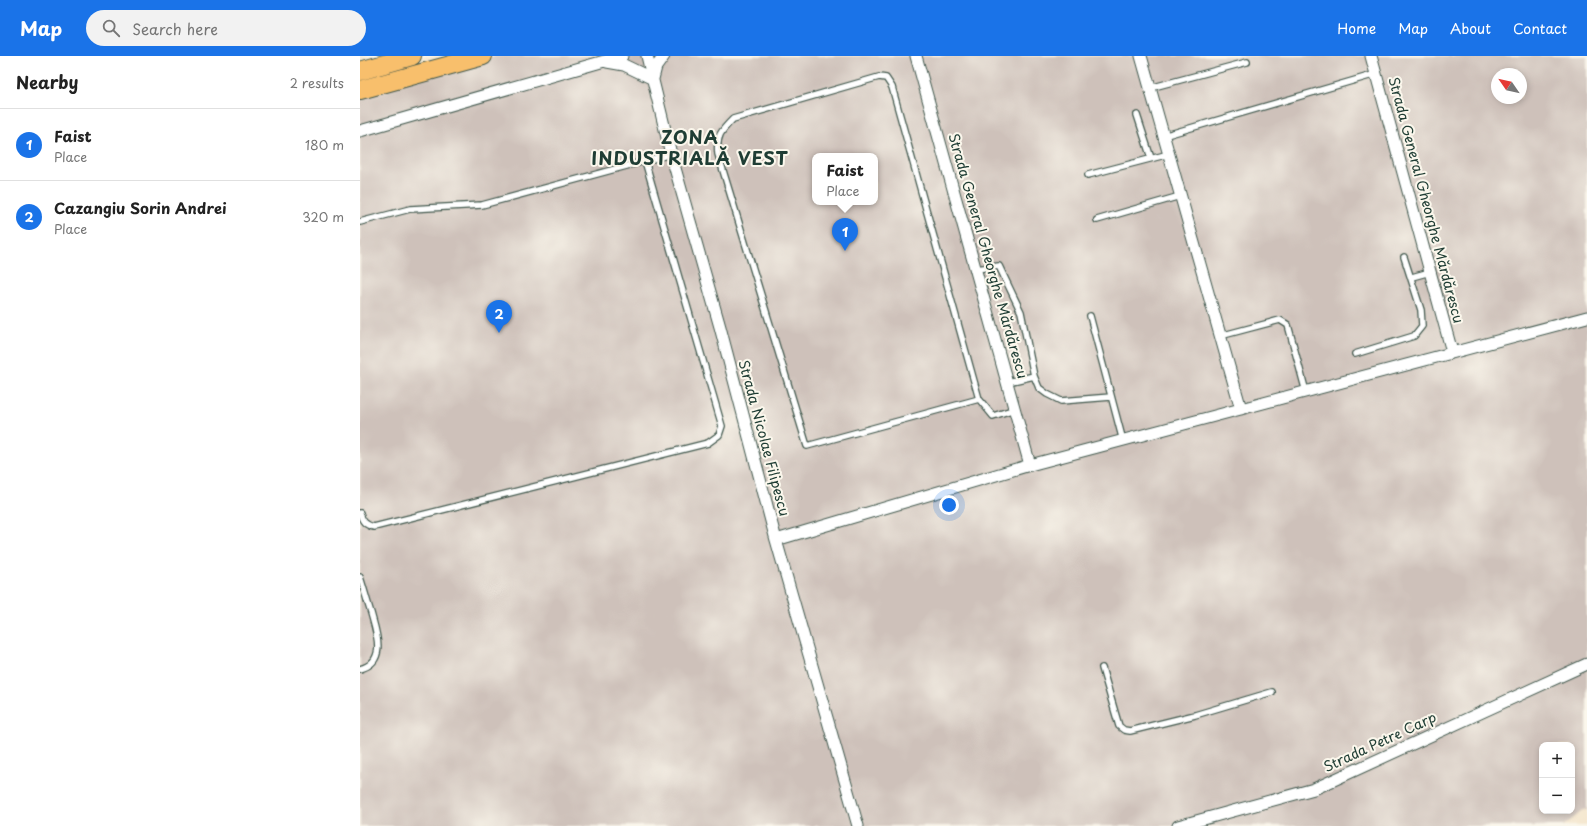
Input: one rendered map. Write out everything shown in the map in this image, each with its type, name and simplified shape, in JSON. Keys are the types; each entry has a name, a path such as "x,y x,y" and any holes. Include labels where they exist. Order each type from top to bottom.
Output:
{"main road":[{"path":"360,61 376,56"},
{"path":"360,71 412,56"},
{"path":"360,80 443,56"},
{"path":"360,90 482,56"}],"street":[{"path":"360,131 622,56"},
{"name":"Strada Nicolae Filipescu","path":"647,56 776,540 858,826"},
{"path":"604,61 624,65 653,79 656,68 664,56"},
{"name":"Strada General Gheorghe Mărdărescu","path":"916,56 1030,465"},
{"path":"1141,56 1241,409"},
{"name":"Strada General Gheorghe Mărdărescu","path":"1371,56 1452,352"},
{"path":"776,540 1030,465 1587,317"},
{"name":"Strada Petre Carp","path":"1178,826 1314,789 1587,664"}],"lane":[{"path":"1150,88 1247,62"},
{"path":"1163,136 1376,74"},
{"path":"979,399 807,446 718,154 717,143 721,130 733,119 879,77 886,78 892,87 979,399 992,416 1015,409"},
{"path":"1137,116 1151,158"},
{"path":"360,222 410,209 482,205 672,154"},
{"path":"1088,175 1169,154"},
{"path":"360,513 362,520 367,526 374,527 708,442 718,435 722,426 645,161"},
{"path":"1097,220 1180,196"},
{"path":"1355,354 1414,336 1422,326 1421,310 1412,278 1404,257"},
{"path":"976,269 999,266 1021,312 1034,376 1040,388 1047,394 1061,401 1111,397"},
{"path":"1412,278 1430,272"},
{"path":"1090,316 1123,441"},
{"path":"1220,336 1280,320 1284,322 1288,325 1306,392"},
{"path":"1008,382 1034,376"},
{"path":"360,577 378,637 378,649 375,658 366,668 360,669"},
{"path":"1102,668 1119,726 1124,730 1130,730 1195,715 1272,692"}],"shaded area":[{"path":"483,56 1587,56 1587,811 1585,809 1563,826 360,826 360,90"}],"place":[{"name":"Faist","path":"845,251"},
{"name":"Cazangiu Sorin Andrei","path":"499,333"}],"district":[{"name":"ZONA INDUSTRIALĂ VEST","path":"690,148"}]}
